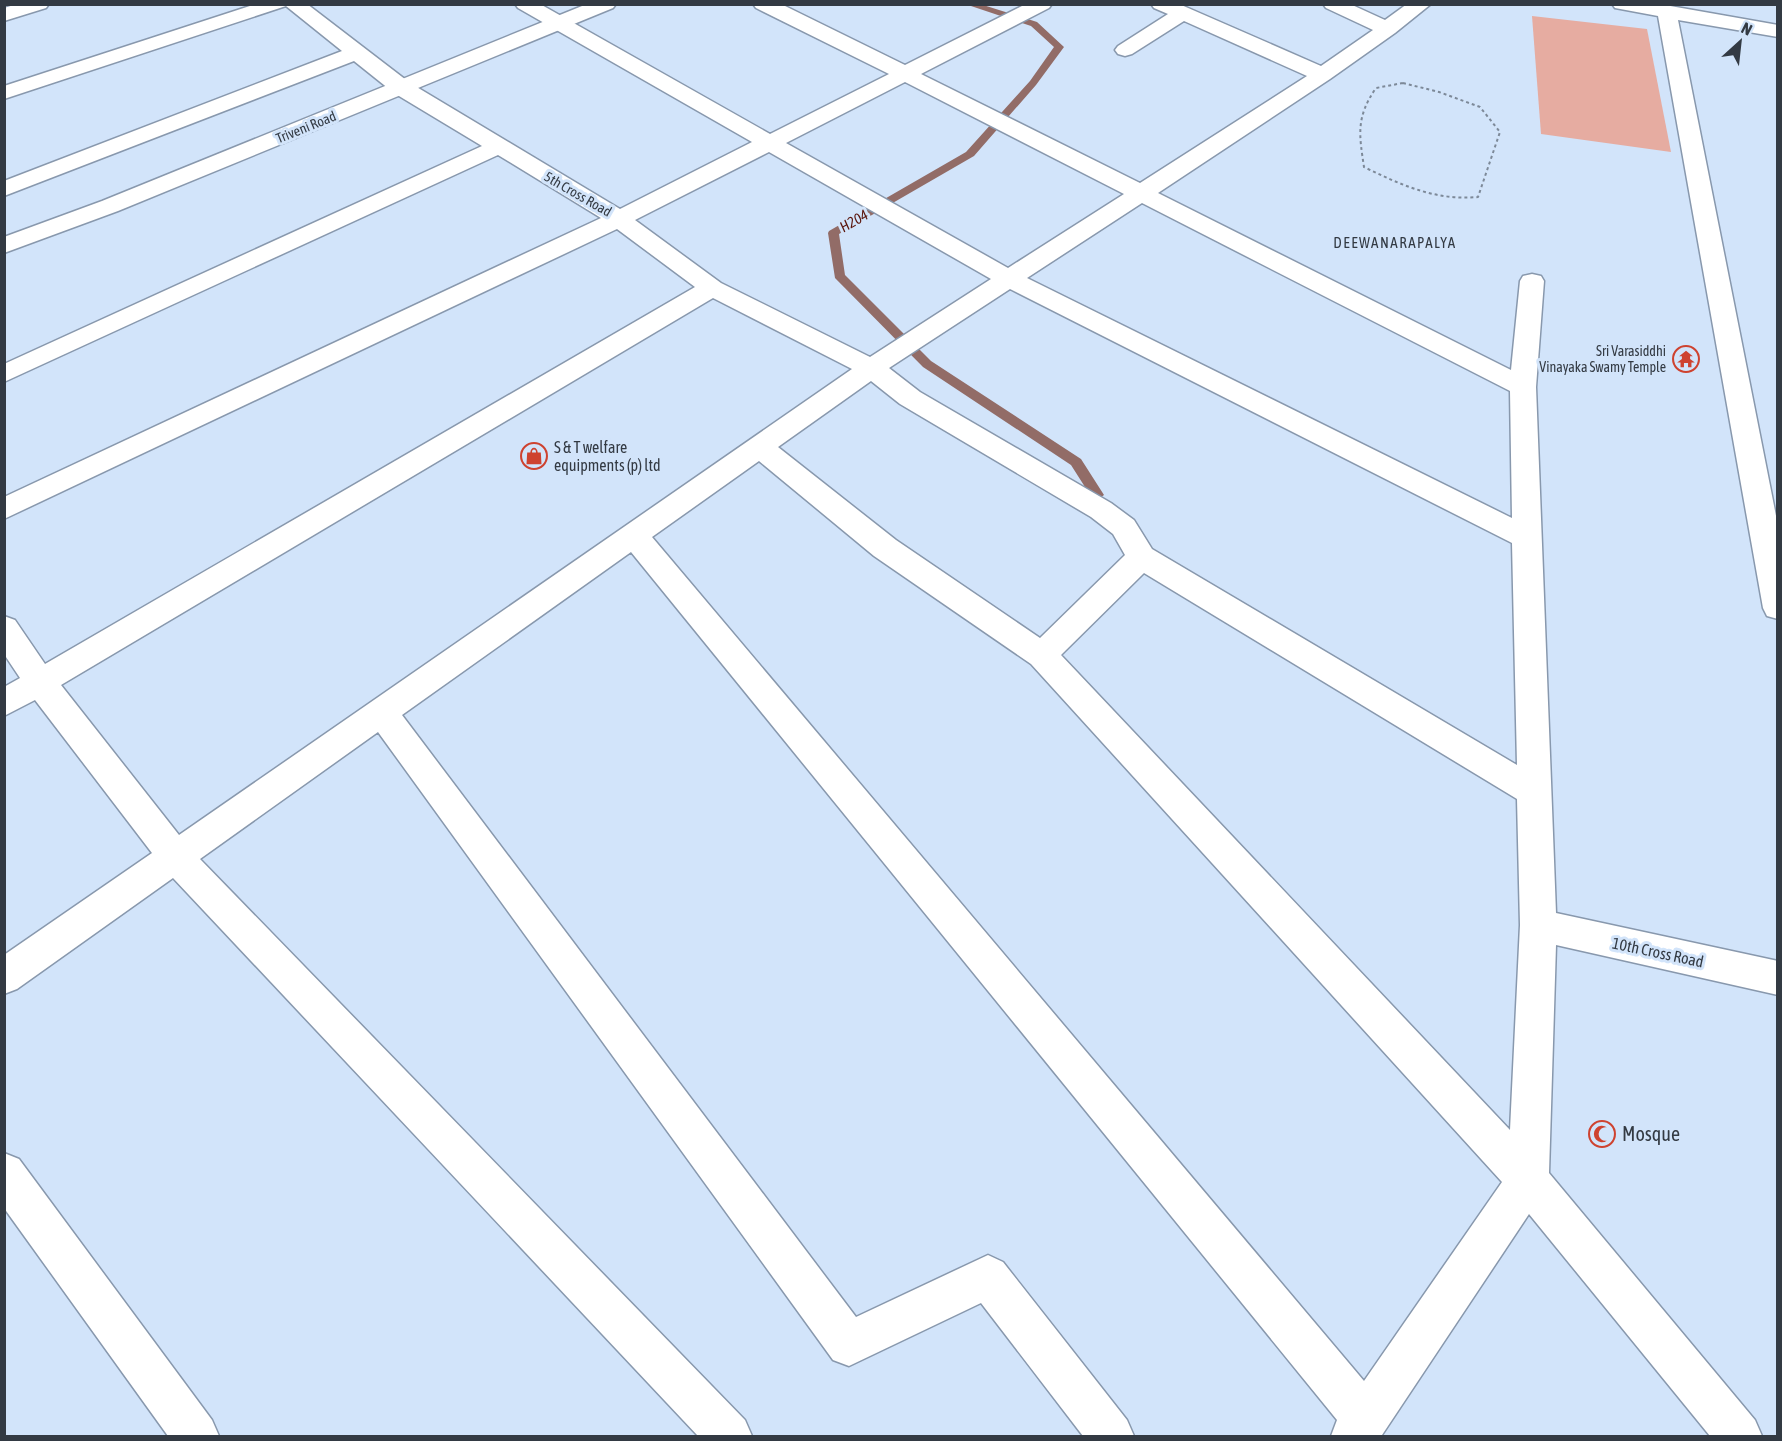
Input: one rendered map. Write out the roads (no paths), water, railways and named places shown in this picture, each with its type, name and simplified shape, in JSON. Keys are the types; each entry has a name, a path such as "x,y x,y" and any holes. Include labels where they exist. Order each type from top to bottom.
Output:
{"street":[{"path":"4,15 39,4"},
{"path":"4,93 277,4"},
{"name":"5th Cross Road","path":"294,4 402,88 619,219 712,288 882,361 910,398 1101,510 1124,527 1141,557"},
{"path":"525,4 1008,279 1527,538"},
{"name":"Triveni Road","path":"12,243 606,4"},
{"path":"763,4 791,16 1523,387"},
{"path":"791,16 817,4"},
{"path":"1161,4 1323,75"},
{"path":"1333,4 1388,29"},
{"path":"4,977 882,361 1323,75 1421,4"},
{"path":"1632,5 1778,31"},
{"path":"1667,12 1778,608"},
{"path":"4,509 619,219 1024,13"},
{"path":"1125,50 1182,14"},
{"path":"4,189 356,53"},
{"path":"4,374 498,147"},
{"path":"4,221 12,243"},
{"path":"634,534 1360,1428 1528,1180 1538,925 1523,387 1532,281"},
{"path":"4,703 712,288"},
{"path":"760,447 885,548 1042,655 1528,1180 1739,1437"},
{"path":"1042,655 1141,557 1534,792"},
{"path":"4,628 39,681 175,856 729,1437"},
{"path":"382,712 849,1344 988,1277 1111,1437"},
{"name":"10th Cross Road","path":"1538,925 1778,978"},
{"path":"4,1173 196,1437"}],"waterway":[{"name":"H204","path":"969,4 1034,24 1059,47 1033,83 970,154 833,233 839,276 927,364 1076,462 1097,495"}],"place":[{"name":"Sri Varasiddhi Vinayaka Swamy Temple","path":"1686,359"},
{"name":"S & T welfare equipments (p) ltd","path":"534,456"},
{"name":"Mosque","path":"1602,1134"}],"district":[{"name":"DEEWANARAPALYA","path":"1395,243"}]}
